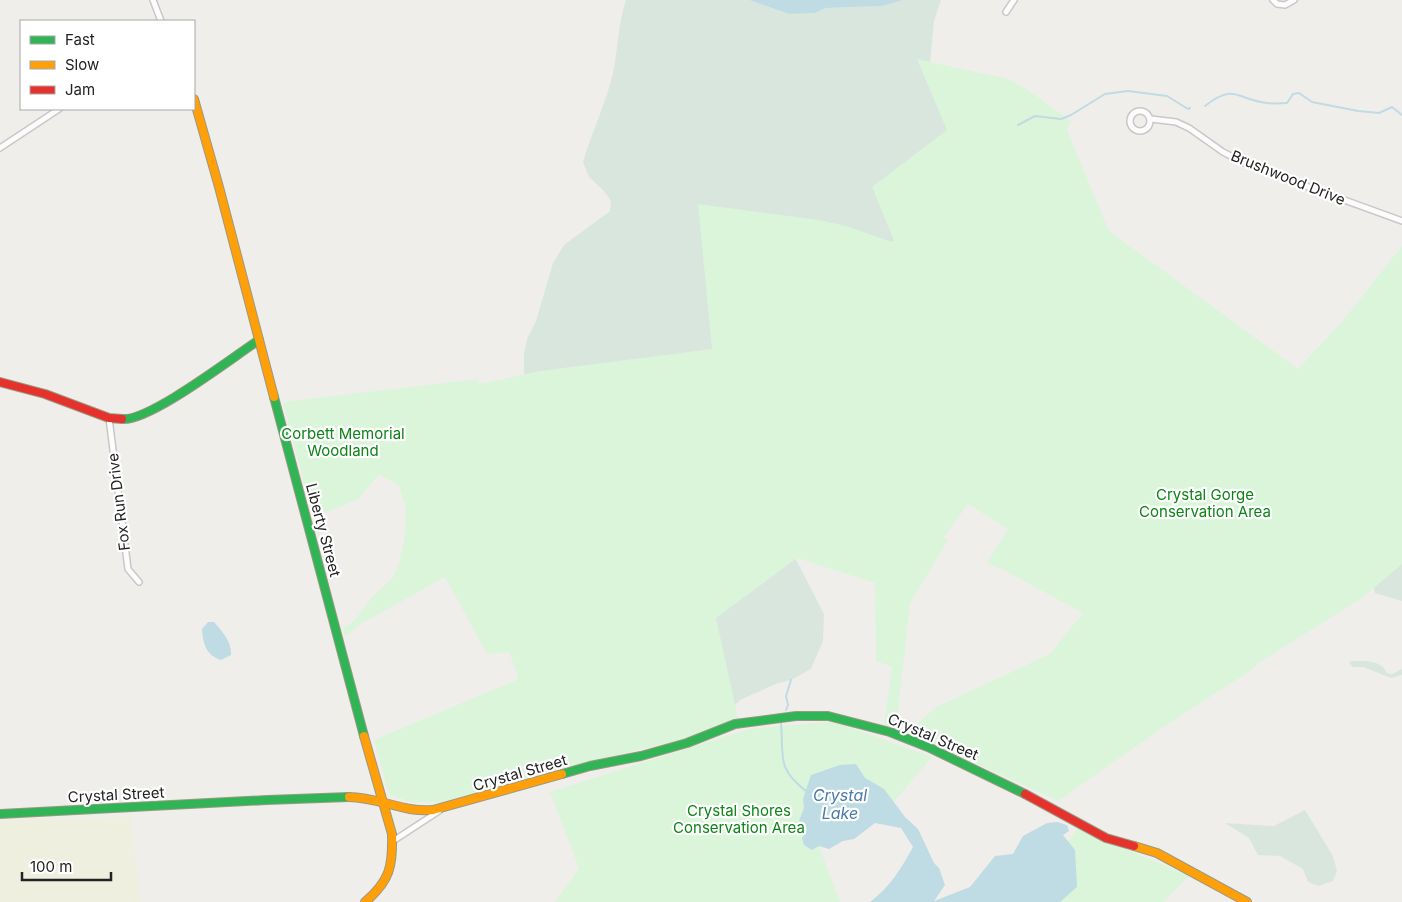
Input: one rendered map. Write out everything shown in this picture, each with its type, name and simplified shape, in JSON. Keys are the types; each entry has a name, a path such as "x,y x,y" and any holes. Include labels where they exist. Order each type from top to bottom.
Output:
{"street":[{"path":"153,0 161,20"},
{"path":"1006,12 1014,0"},
{"path":"1273,0 1281,5 1289,4 1294,0"},
{"name":"Liberty Street","path":"195,102 220,187 342,656 392,834 393,859 389,878 365,902"},
{"path":"0,148 57,110"},
{"name":"Brushwood Drive","path":"1151,119 1150,126 1142,131 1132,127 1130,121 1132,114 1138,110 1145,111 1151,119 1176,122 1189,128 1241,162 1402,222"},
{"path":"0,382 45,394 109,418 128,420 144,416 157,409 259,340"},
{"name":"Fox Run Drive","path":"109,418 127,563 130,573 139,582"},
{"name":"Crystal Street","path":"0,814 256,800 357,798 383,801 420,811 442,810 590,766 673,747 735,724 796,716 828,716 890,732 928,747 1037,800 1106,838 1156,853 1247,902"},
{"name":"Crystal Street","path":"393,841 442,810"}],"green space":[{"path":"917,59 1008,79 1026,89 1071,121 1067,130 1109,231 1298,369 1345,318 1402,246 1402,564 1362,598 1257,664 1253,669 1168,724 1058,801 907,733 936,707 1050,654 1083,613 1002,569 987,563 1008,529 968,504 944,537 948,540 910,603 896,730 884,725 892,667 876,661 875,583 797,558 716,618 738,718 685,739 566,767 442,802 410,802 389,794 374,740 519,679 509,652 487,654 445,577 357,626 345,636 343,629 355,620 372,597 393,577 399,564 405,533 406,508 399,486 379,474 359,499 325,513 318,537 283,402 478,379 479,384 540,371 712,349 698,204 819,220 846,226 895,243 872,187 947,130"},
{"name":"Crystal Shores Conservation Area","path":"828,722 845,726 932,757 887,810 818,844 840,902 555,902 579,868 550,792 749,729"},
{"path":"131,817 140,896 143,902 0,902 0,820"},
{"path":"1077,828 1189,876 1163,902 1029,902"}],"shaded area":[{"path":"626,0 749,0 789,14 815,13 825,8 883,6 903,0 941,0 934,21 929,74 959,116 911,225 852,280 788,544 824,614 823,641 811,669 791,680 778,683 740,700 730,710 526,702 524,354 527,339 536,321 553,263 564,245 610,211 611,201 603,190 589,177 583,162 613,73 621,18"},
{"path":"1402,544 1402,601 1375,593 1370,577"},
{"path":"1351,661 1376,663 1381,665 1387,673 1392,674 1402,669 1402,675 1391,678 1363,667 1353,667 1349,663"},
{"path":"1305,810 1333,856 1337,871 1333,881 1319,886 1308,882 1303,869 1280,856 1258,855 1249,838 1225,823 1274,826"}],"water":[{"path":"749,0 903,0 883,6 825,8 815,13 789,14"},
{"path":"208,622 214,622 223,633 230,646 231,655 221,660 212,655 206,648 202,629"},
{"name":"Crystal Lake","path":"856,764 865,778 884,789 905,817 918,829 934,863 939,868 945,885 934,901 970,887 995,856 1013,854 1023,836 1047,823 1057,822 1067,825 1069,831 1063,835 1075,850 1077,887 1060,902 870,902 894,877 913,847 901,828 875,823 854,839 843,841 829,849 819,846 812,850 804,845 802,838 807,829 799,821 804,808 803,799 811,775 840,765"}],"waterway":[{"path":"1018,125 1035,116 1061,119 1105,94 1128,91 1167,96 1188,109 1190,108"},
{"path":"1205,106 1223,95 1230,94 1267,103 1287,103 1293,94 1299,93 1312,102 1379,113 1392,107 1402,115"},
{"path":"786,710 788,705 786,696 791,680"},
{"path":"781,723 783,761 796,783 806,791"}],"traffic: fast":[{"path":"122,419 135,417 170,400 259,340"},
{"path":"274,397 364,736"},
{"path":"562,774 590,766 641,756 687,743 735,724 796,716 828,716 890,732 928,747 1025,794"},
{"path":"0,814 349,797"}],"traffic: slow":[{"path":"195,103 274,397"},
{"path":"364,736 392,834 392,855 385,880 365,902"},
{"path":"349,797 370,799 412,809 433,810 562,774"},
{"path":"1134,846 1157,853 1247,902"}],"traffic: jam":[{"path":"0,382 45,394 109,418 122,419"},
{"path":"1025,794 1106,838 1134,846"}],"park label":[{"name":"Corbett Memorial Woodland","path":"343,442"},
{"name":"Crystal Gorge Conservation Area","path":"1205,504"}]}
